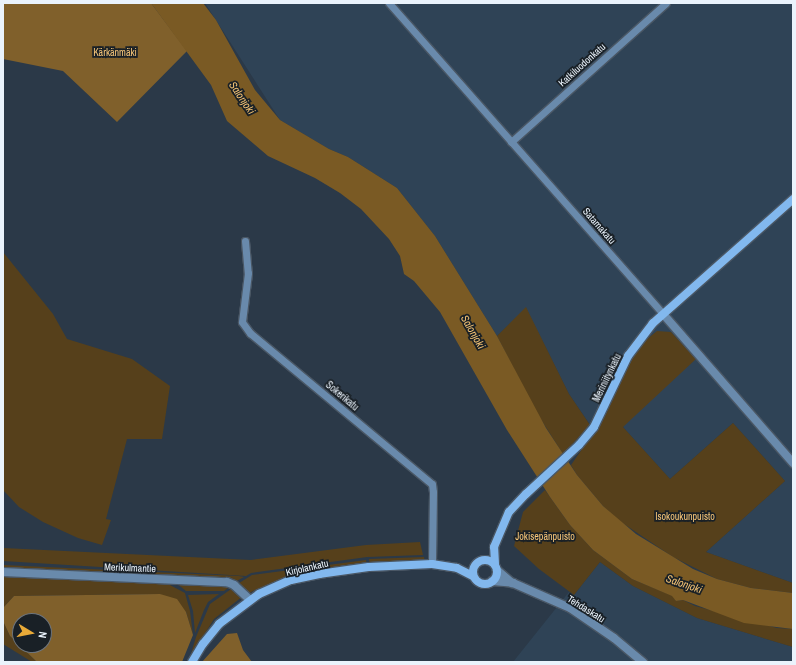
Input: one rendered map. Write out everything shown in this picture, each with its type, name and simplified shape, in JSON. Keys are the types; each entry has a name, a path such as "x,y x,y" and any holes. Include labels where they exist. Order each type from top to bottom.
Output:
{"main road":[{"name":"Meriniitynkatu","path":"478,562 494,547 509,512 526,494 579,445 594,427 628,356 653,323 793,199"},
{"name":"Meriniitynkatu","path":"494,547 496,567"},
{"path":"489,560 496,567 496,577 492,581 480,583 473,576 472,571 478,562 489,560"},
{"name":"Kirjolankatu","path":"457,568 478,562"},
{"name":"Kirjolankatu","path":"192,662 203,644 219,624 259,594 291,580 319,574 369,567 432,564 457,568 473,576"}],"street":[{"name":"Satamakatu","path":"389,3 793,462"},
{"name":"Katkiluodonkatu","path":"512,142 666,3"},
{"name":"Sokerikatu","path":"245,241 248,273 242,322 250,333 432,484 432,564"},
{"name":"Tehdaskatu","path":"496,567 513,583"},
{"name":"Merikulmantie","path":"3,572 227,582 234,585 250,600"},
{"name":"Tehdaskatu","path":"492,581 513,583 570,608 614,638 643,662"}],"shaded area":[{"path":"205,3 793,3 793,583 706,552 785,481 733,423 670,479 623,427 641,344 628,366 605,416 595,432 569,394 526,308 497,336 435,236 397,188 348,157 329,149 280,120"},
{"path":"600,562 633,586 697,618 793,647 793,662 513,662 569,592 574,595"}],"green space":[{"name":"Kärkänmäki","path":"3,3 151,3 187,51 117,122 63,71 3,59"},
{"path":"3,252 53,314 67,339 132,359 170,386 162,439 127,439 106,519 111,520 102,545 78,538 43,522 19,507 3,490"},
{"path":"526,307 569,394 590,425 563,454 535,410 497,336"},
{"name":"Isokoukunpuisto","path":"657,331 671,332 696,359 623,427 670,479 733,423 785,481 706,552 793,583 793,593 751,588 717,579 673,557 618,520 603,506 577,475 571,465 605,416 628,366 641,344"},
{"name":"Jokisepänpuisto","path":"545,490 570,525 593,550 632,579 673,596 676,601 683,600 695,606 777,628 793,629 793,647 697,618 633,586 600,562 574,595 539,569 514,546 523,512"},
{"path":"420,542 423,555 367,557 251,573 246,576 3,561 3,548 251,560 366,545"},
{"path":"424,557 426,567 370,566 369,559"},
{"path":"366,560 367,566 304,577 255,590 246,595 236,585 252,575"},
{"path":"3,565 244,577 233,583 3,570"},
{"path":"3,576 118,580 145,584 168,584 185,593 190,611 193,635 186,612 160,594 14,596 3,608"},
{"path":"175,582 232,585 224,591 186,591"},
{"path":"234,587 243,596 214,619 190,657 196,637 210,604"},
{"path":"160,594 177,599 186,612 193,635 182,662 37,662 28,653 52,653 52,613 12,613 12,638 3,621 3,608 14,596"},
{"path":"219,594 208,602 195,633 193,611 188,595"},
{"path":"3,621 12,638 12,650 3,644"},
{"path":"237,633 243,650 252,662 202,662 227,634"},
{"path":"18,653 28,653 37,662 32,662"}],"water":[{"name":"Salonjoki","path":"151,3 203,3 216,20 255,90 280,120 329,149 348,157 397,188 435,236 497,336 546,428 577,475 603,506 636,534 693,569 717,579 751,588 793,593 793,629 744,623 683,600 676,601 672,596 632,579 593,550 570,525 550,497 507,430 440,312 414,281 404,274 400,256 389,239 361,209 340,193 315,178 268,156 227,121 211,85"}]}
